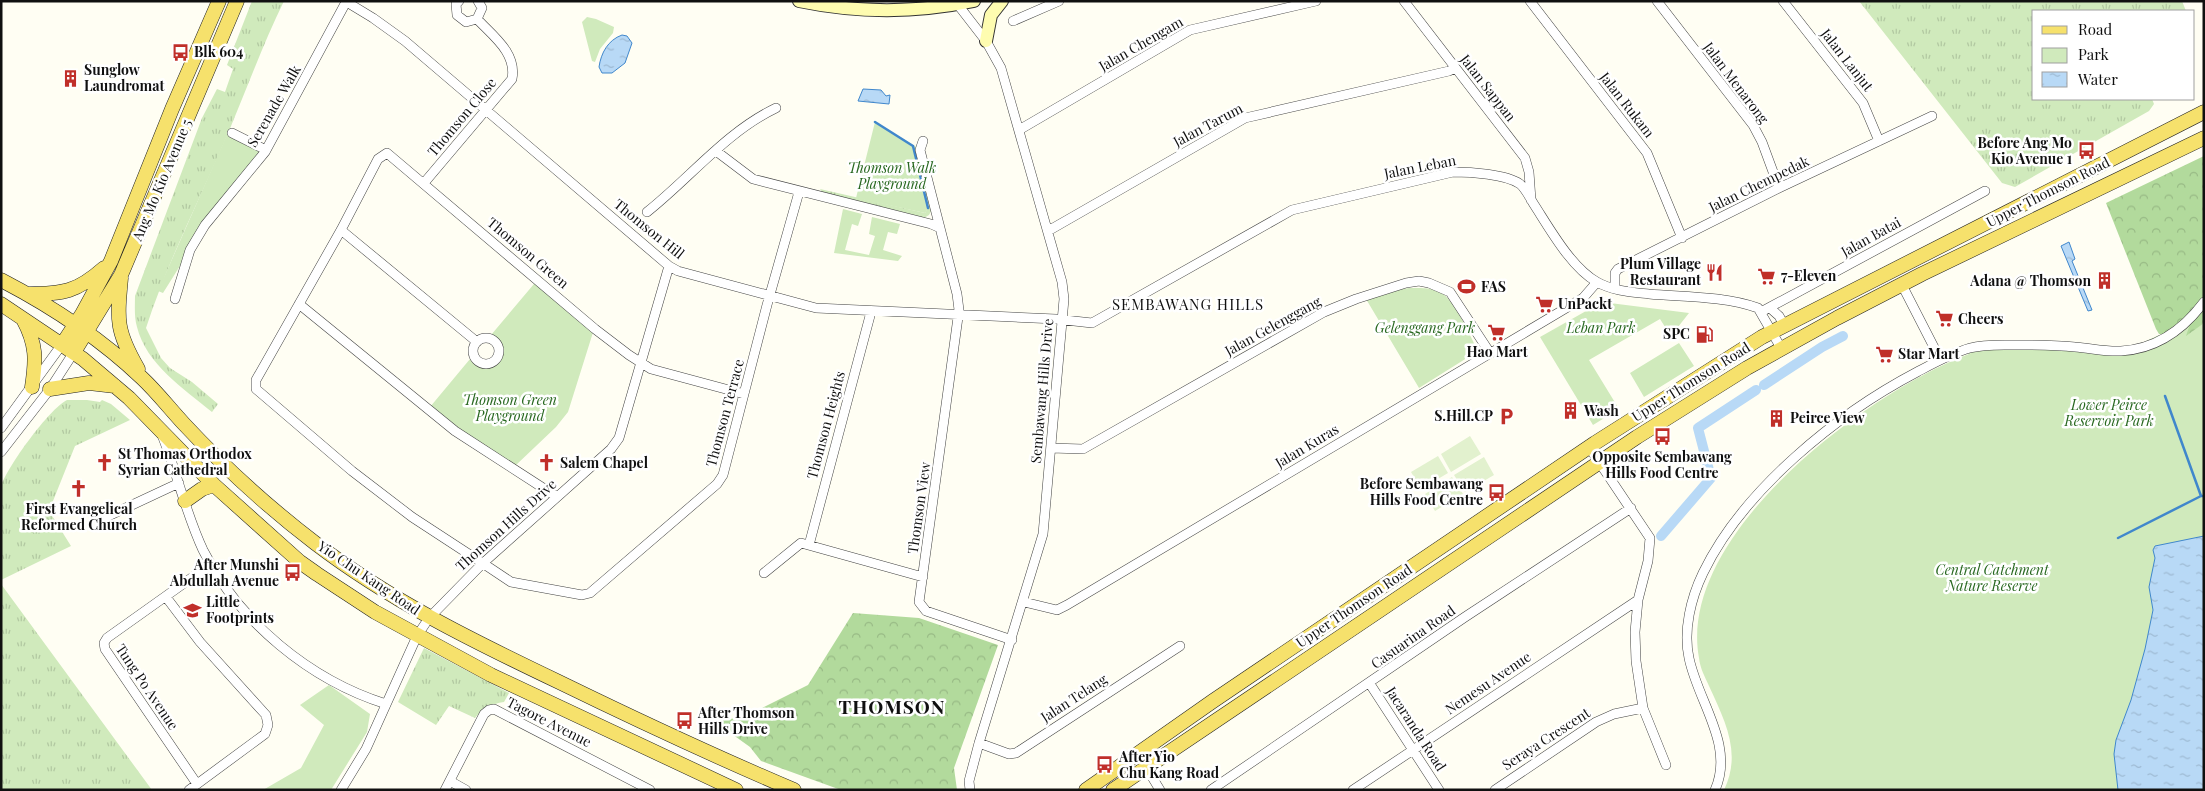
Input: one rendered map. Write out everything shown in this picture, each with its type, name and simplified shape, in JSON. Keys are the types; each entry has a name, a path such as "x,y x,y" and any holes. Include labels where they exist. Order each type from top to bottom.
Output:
{"main road":[{"name":"Ang Mo Kio Avenue 5","path":"74,352 81,329 112,261 172,109 219,1"},
{"name":"Ang Mo Kio Avenue 5","path":"63,343 81,329 121,275 237,1"},
{"path":"799,1 841,8 895,10 974,1"},
{"path":"986,40 991,15 1002,1"},
{"name":"Upper Thomson Road","path":"1086,790 1213,701 1589,447 1665,397 1778,328 2202,111"},
{"name":"Upper Thomson Road","path":"1113,790 1600,462 1781,348 1902,285 2204,138"},
{"path":"27,294 57,294 69,291 96,276 112,261"},
{"path":"121,275 119,326 124,345 143,379"},
{"name":"Yio Chu Kang Road","path":"1,280 27,294 104,345 143,379 191,431 261,499 351,569 458,634 626,714 766,784 794,790"},
{"name":"Yio Chu Kang Road","path":"1,304 74,352 115,386 214,485 300,562 375,612 513,686 736,790"},
{"path":"23,319 32,336 35,350 36,363 32,387"},
{"path":"50,389 89,383 115,386"},
{"path":"185,501 202,489 214,485"},
{"path":"1213,701 1222,700 1226,702 1228,707 1223,716"}],"street":[{"path":"459,1 456,4 457,15 466,22 477,19 482,8 478,1"},
{"path":"1013,21 1059,1"},
{"name":"Jalan Chengam","path":"1019,130 1190,30 1316,1"},
{"name":"Jalan Sappan","path":"1404,1 1525,158 1529,172 1531,200"},
{"name":"Jalan Rukam","path":"1530,1 1647,153 1682,238"},
{"name":"Jalan Menarong","path":"1658,1 1753,126 1762,142 1779,188"},
{"name":"Jalan Lanjut","path":"1784,1 1863,103 1879,141"},
{"name":"Thomson Hill","path":"345,2 373,18 405,41 678,271 816,308 1063,320"},
{"name":"Serenade Walk","path":"175,299 190,250 205,225 266,150 345,2"},
{"name":"Sembawang Hills Drive","path":"957,3 986,40 1001,68 1062,282 1064,299 1043,534 1024,602 979,744 969,781 970,790"},
{"name":"Thomson Close","path":"424,183 512,79 514,69 511,56 477,19"},
{"name":"Jalan Tarum","path":"1048,231 1245,118 1450,71 1455,68"},
{"path":"647,212 751,122 776,108"},
{"name":"Jalan Chempedak","path":"1615,290 1618,269 1779,188 1932,116"},
{"path":"232,133 266,150"},
{"name":"Thomson View","path":"923,141 920,150 938,227 957,294 958,316 919,602 926,611 1012,640"},
{"path":"716,151 753,180 938,227"},
{"name":"Thomson Green","path":"482,564 412,517 352,471 256,389 256,380 341,230 378,158 384,153 391,154 595,329 641,364 744,394"},
{"name":"Jalan Leban","path":"1063,320 1097,322 1292,210 1453,172 1473,172 1520,184 1559,243 1584,272 1597,282 1615,290 1744,304 1766,310 1780,316 1778,328 1781,348"},
{"name":"Jalan Batai","path":"1766,310 1985,191"},
{"name":"Thomson Terrace","path":"482,564 511,582 582,595 590,594 717,484 723,476 799,192"},
{"path":"341,230 477,342"},
{"name":"Thomson Hills Drive","path":"341,790 366,749 417,636 429,618 482,564 611,449 619,438 670,266"},
{"name":"Jalan Gelenggang","path":"1051,448 1083,449 1324,312 1406,283 1419,281 1429,283 1450,292 1490,353"},
{"name":"Jalan Kuras","path":"1024,602 1057,610 1067,605 1583,298 1597,282"},
{"path":"1902,285 1940,359"},
{"path":"1715,790 1722,768 1721,748 1689,656 1688,638 1692,605 1703,573 1721,541 1743,510 1791,461 1874,397 1940,359 1971,348 1994,345 2059,345 2120,351 2140,348 2158,343 2174,334 2192,318 2204,302"},
{"path":"299,304 455,431 557,497"},
{"name":"Jalan Leban","path":"1766,310 1778,328"},
{"name":"Thomson Heights","path":"809,545 871,312"},
{"path":"1,428 63,343"},
{"path":"1,452 50,389 74,352"},
{"path":"159,428 202,548 243,612 294,656 343,687 386,704"},
{"path":"1589,447 1650,538 1648,561 1638,600 1635,632 1636,661 1643,708 1666,764"},
{"path":"102,519 179,483"},
{"name":"Casuarina Road","path":"1211,790 1631,508"},
{"path":"764,573 801,543 923,578"},
{"name":"Tung Po Avenue","path":"197,784 104,649 104,643 107,638 211,564"},
{"path":"166,597 200,642 266,715 268,726 265,734 189,790"},
{"name":"Nemesu Avenue","path":"1353,790 1638,600"},
{"name":"Jalan Telang","path":"979,744 1009,754 1016,752 1180,646"},
{"name":"Jacaranda Road","path":"1370,684 1439,790"},
{"name":"Seraya Crescent","path":"1495,790 1596,722 1614,714 1643,708"},
{"name":"Tagore Avenue","path":"447,786 484,714 494,709 650,790"},
{"path":"1146,767 1160,790"},
{"path":"447,786 466,790"}],"green space":[{"path":"252,1 284,1 175,253 146,328 161,358 170,368 192,382 218,404 212,412 167,375 149,353 136,323 135,296 202,118 217,89 225,92 233,69 227,65"},
{"path":"1859,1 2182,1 2186,10 2032,10 2032,100 2152,100 2154,104 2149,111 2015,187 2002,183"},
{"path":"587,17 614,27 613,33 600,49 595,62 592,61 582,22"},
{"name":"Thomson Walk Playground","path":"875,122 915,146 930,206 925,213 856,198"},
{"path":"229,130 265,152 190,250 163,293 158,291"},
{"path":"915,146 920,150 934,206 929,215 924,218 824,195 820,189 925,213 929,206"},
{"path":"2204,156 2204,480 2174,334 2159,334 2156,329 2106,203"},
{"path":"843,209 862,214 858,226 852,224 845,250 869,255 875,236 869,234 872,217 900,224 897,234 888,232 883,250 902,256 898,261 834,253"},
{"name":"Thomson Green Playground","path":"539,278 595,326 568,412 556,427 515,466 460,431 430,407 470,359 487,366 499,361 502,356 502,349 499,342 491,335"},
{"name":"Gelenggang Park","path":"1409,288 1427,288 1443,294 1458,312 1478,351 1419,388 1366,299 1385,292"},
{"name":"Leban Park","path":"1602,302 1689,313 1678,327 1681,333 1672,338 1660,319 1589,360 1619,409 1593,425 1540,337"},
{"name":"Central Catchment Nature Reserve","path":"2192,318 2186,336 2204,323 2204,790 1724,790 1732,763 1731,750 1726,725 1703,672 1699,658 1700,611 1717,563 1748,517 1788,473 1834,434 1881,400 1928,373 1969,354 1968,351 1994,345 2099,345 2123,348 2159,335 2174,334"},
{"path":"1679,343 1694,366 1644,397 1630,373"},
{"path":"67,400 100,402 102,400 111,404 130,420 75,446 49,511 71,546 1,580 1,486 12,465 30,439 50,414"},
{"path":"1470,436 1481,454 1451,472 1441,454"},
{"path":"1438,456 1448,473 1421,489 1411,472"},
{"path":"1484,457 1494,475 1465,492 1454,475"},
{"path":"1452,477 1463,494 1435,511 1425,494"},
{"path":"1,584 152,790 1,790"},
{"path":"853,613 919,618 998,645 954,768 957,790 841,790 761,761 750,747 715,722 746,716 808,685"},
{"path":"424,648 509,693 504,702 488,707 475,718 449,706 436,725 398,702"},
{"path":"329,685 370,714 367,732 331,790 263,790 301,768 324,725 300,705"}],"water":[{"path":"622,35 627,36 632,43 625,63 612,73 602,73 599,67 603,52 613,40"},
{"path":"863,89 881,90 886,96 890,95 889,104 858,101"},
{"path":"2069,242 2075,259 2072,261 2092,310 2088,311 2061,246"},
{"path":"2204,536 2204,790 2118,790 2114,754 2116,740 2131,700 2153,610 2149,587 2155,558 2153,550 2155,546"}],"waterway":[{"path":"875,122 913,146 928,208"},
{"path":"1764,385 1822,347 1843,336"},
{"path":"1661,536 1711,478 1698,428 1756,390"},
{"path":"2165,396 2201,496 2204,496"},
{"path":"2118,538 2201,496"}],"place":[{"name":"Blk 604","path":"180,52"},
{"name":"Sunglow Laundromat","path":"70,78"},
{"name":"Before Ang Mo Kio Avenue 1","path":"2086,151"},
{"name":"Plum Village Restaurant","path":"1715,272"},
{"name":"7-Eleven","path":"1767,276"},
{"name":"Adana @ Thomson","path":"2105,281"},
{"name":"FAS","path":"1467,287"},
{"name":"UnPackt","path":"1544,304"},
{"name":"Cheers","path":"1944,319"},
{"name":"Hao Mart","path":"1497,332"},
{"name":"SPC","path":"1704,334"},
{"name":"Star Mart","path":"1884,354"},
{"name":"Wash","path":"1570,411"},
{"name":"S.Hill.CP","path":"1507,416"},
{"name":"Peirce View","path":"1776,418"},
{"name":"Opposite Sembawang Hills Food Centre","path":"1662,437"},
{"name":"St Thomas Orthodox Syrian Cathedral","path":"104,462"},
{"name":"Salem Chapel","path":"546,463"},
{"name":"First Evangelical Reformed Church","path":"79,489"},
{"name":"Before Sembawang Hills Food Centre","path":"1497,492"},
{"name":"After Munshi Abdullah Avenue","path":"293,573"},
{"name":"Little Footprints","path":"192,610"},
{"name":"After Thomson Hills Drive","path":"684,721"},
{"name":"After Yio Chu Kang Road","path":"1105,765"}],"district":[{"name":"SEMBAWANG HILLS","path":"1188,305"},
{"name":"THOMSON","path":"892,707"}],"park label":[{"name":"Lower Peirce Reservoir Park","path":"2109,414"}]}
